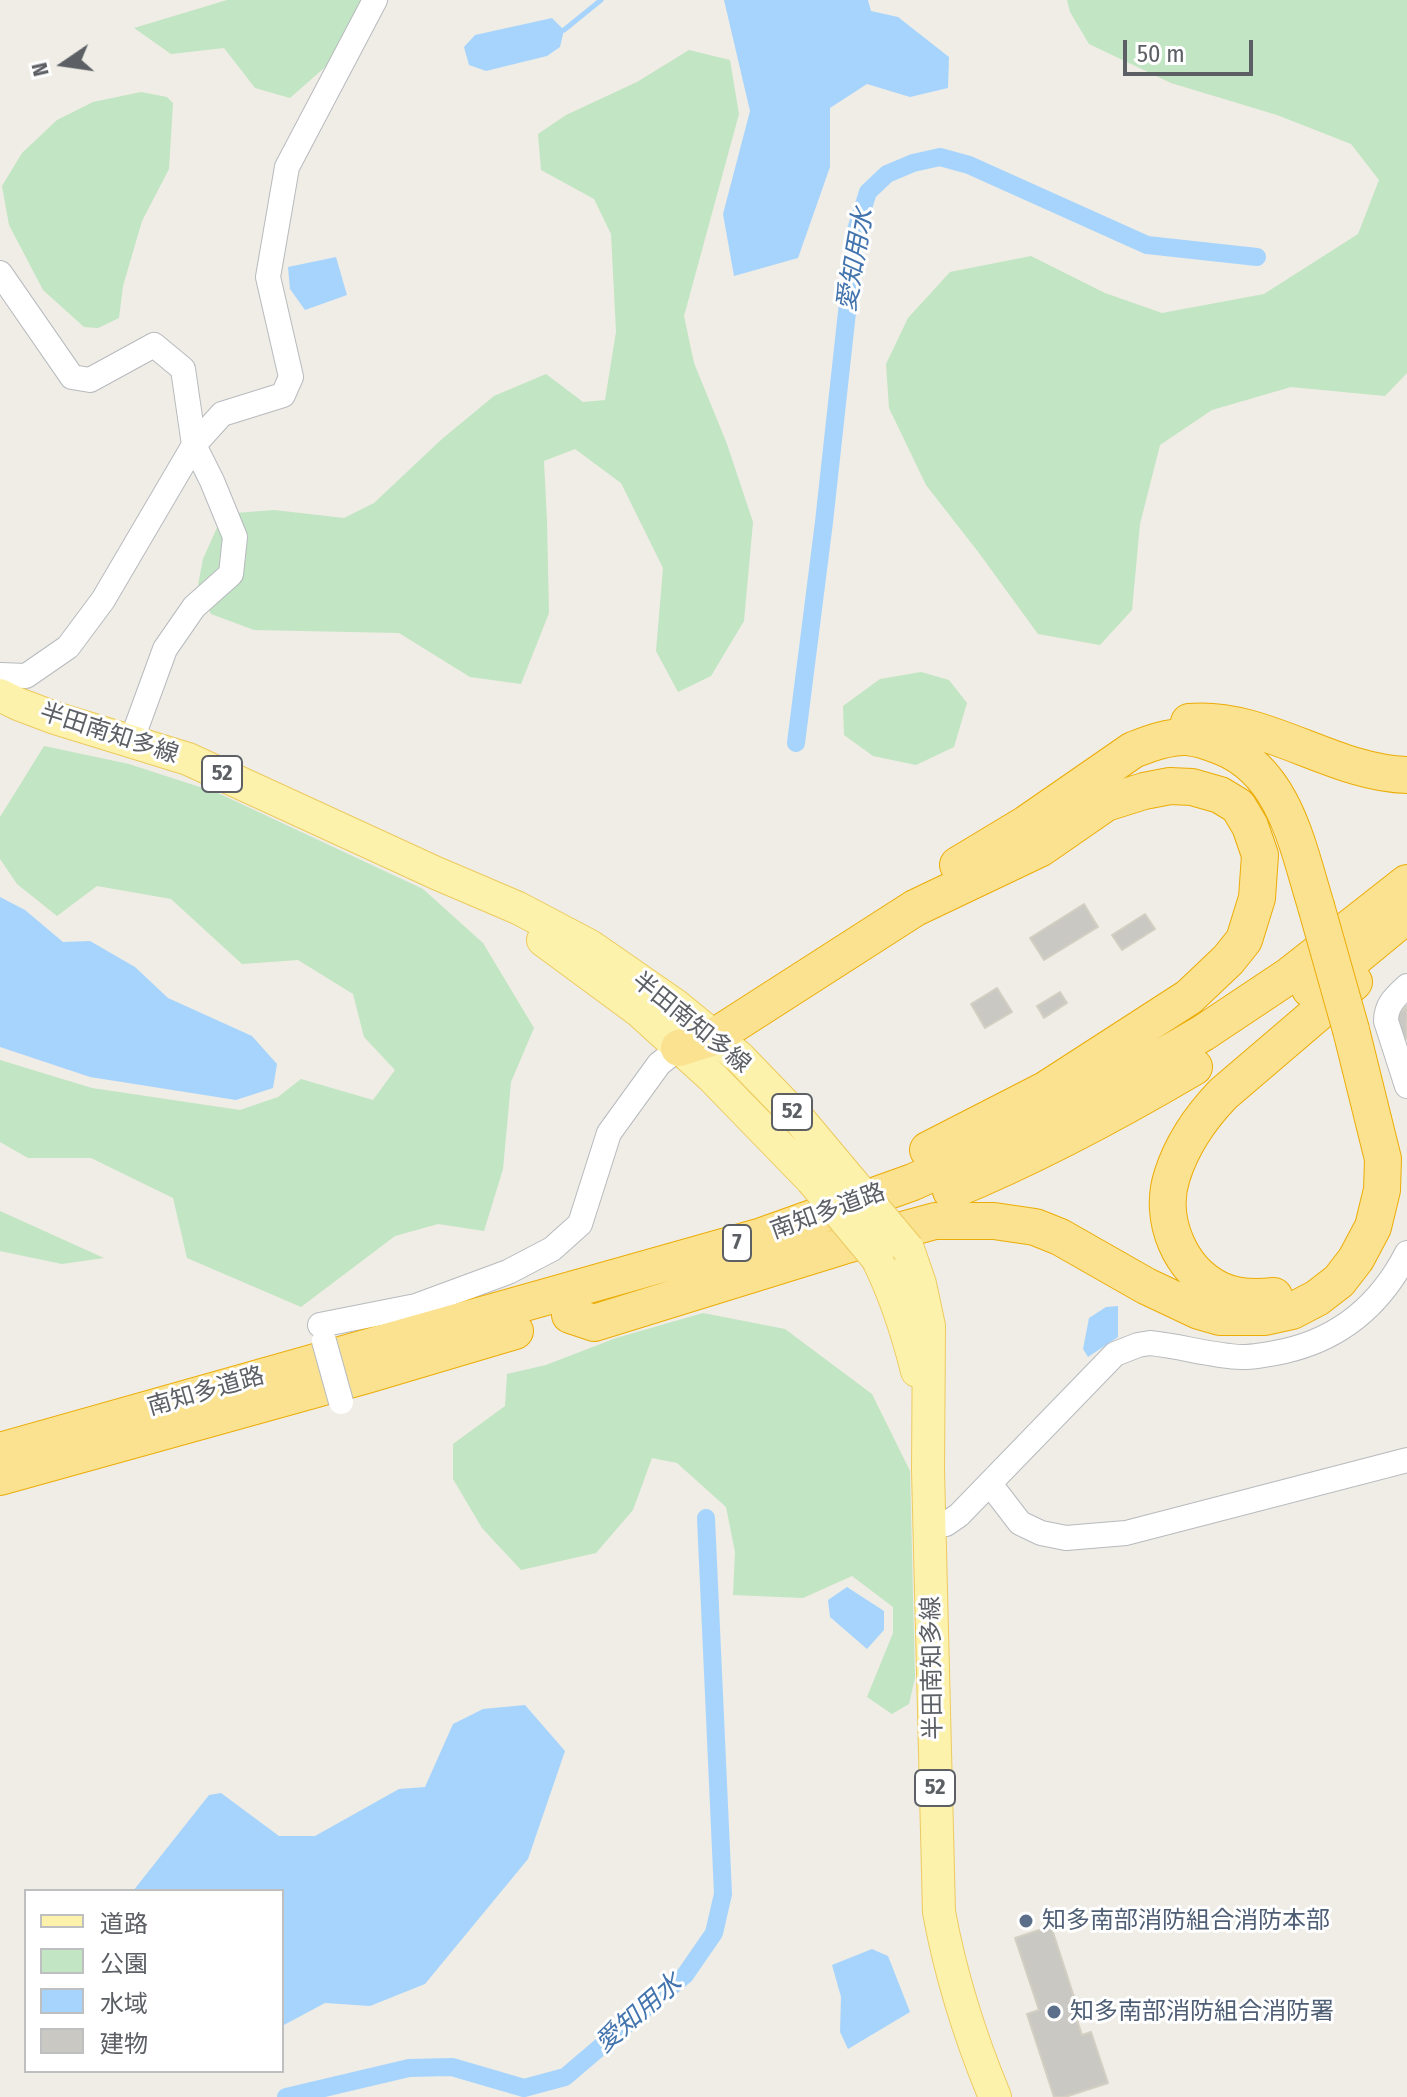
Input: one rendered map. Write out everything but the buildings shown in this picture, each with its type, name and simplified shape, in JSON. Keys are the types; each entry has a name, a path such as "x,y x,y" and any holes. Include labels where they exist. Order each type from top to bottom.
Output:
{"highway":[{"path":"696,1036 915,908 1041,848 1098,790 1126,738 1165,725 1217,722 1256,729 1371,771 1407,775"},
{"path":"570,1315 594,1323 935,1221 994,1221 1035,1227 1060,1237 1146,1286 1199,1311 1220,1317 1265,1317 1292,1311 1317,1298 1339,1281 1356,1259 1373,1227 1382,1190 1383,1159 1311,908 1284,839 1246,787 1226,773 1182,765 1157,768 1098,790"},
{"path":"762,1236 777,1215 899,1165 1045,1090 1189,997 1244,940 1257,898 1260,855 1250,826 1238,806 1220,795 1192,787 1170,786 1144,791 1098,790"},
{"name":"南知多道路","path":"0,1451 762,1236 913,1182 1105,1090 1203,1033 1290,975 1407,883"},
{"name":"南知多道路","path":"0,1477 367,1375 902,1211 1006,1168 1118,1112 1216,1054 1351,961 1407,915"},
{"path":"1345,1032 1367,1144 1367,1190 1356,1226 1335,1262 1292,1292 1245,1297 1222,1292 1200,1278 1185,1261 1173,1237 1167,1205 1171,1178 1192,1131 1223,1094 1407,936"}],"main road":[{"name":"半田南知多線","path":"0,695 55,718 188,759 436,873 470,901 549,942 638,1010 740,1058 799,1119 826,1174 920,1284 929,1326 928,1470 939,1912 958,1999 995,2097"}],"street":[{"path":"0,675 26,676 68,647 103,600 194,445 222,414 283,395 291,377 268,277 287,167 375,0"},
{"path":"0,273 72,377 90,380 154,345 183,369 194,445 235,537 231,574 194,607 165,649 131,742"},
{"path":"1407,986 1391,1001 1386,1021 1407,1086"},
{"path":"341,1402 322,1333 416,1306 508,1272 552,1249 580,1224 609,1133 659,1064 696,1036"},
{"path":"931,1526 946,1524 959,1515 1115,1354 1150,1343 1243,1357 1305,1346 1342,1329 1359,1316 1392,1281 1407,1253"},
{"path":"990,1484 1020,1523 1041,1533 1066,1538 1126,1533 1407,1460"}],"green space":[{"path":"227,0 366,0 332,61 290,98 255,88 224,48 171,54 134,28"},
{"path":"1067,0 1407,0 1407,373 1385,396 1291,387 1212,410 1160,445 1140,524 1132,610 1100,645 1038,634 926,485 889,408 886,364 908,318 950,272 1031,256 1105,293 1162,313 1264,294 1358,234 1379,180 1351,144 1277,115 1171,83 1089,44 1070,12"},
{"path":"689,50 730,60 739,114 684,316 694,363 727,444 753,522 744,621 711,676 678,692 656,651 663,568 621,483 575,449 544,461 549,613 521,684 470,677 399,633 254,630 211,614 198,585 203,559 223,514 274,510 344,518 374,503 442,439 494,396 546,374 583,402 605,400 616,332 611,234 594,199 541,170 538,134 566,115 637,82"},
{"path":"141,92 167,97 173,103 169,169 142,221 123,286 119,318 98,328 84,327 43,290 9,225 2,186 22,153 57,120 93,102"},
{"path":"921,672 949,680 967,703 954,747 916,765 873,756 844,735 843,706 880,679"},
{"path":"44,746 129,764 218,793 423,889 483,943 534,1028 511,1082 503,1169 484,1231 438,1224 395,1236 301,1307 187,1258 173,1198 91,1158 28,1158 0,1142 0,1060 92,1088 240,1110 278,1097 301,1079 373,1100 395,1070 364,1037 353,994 298,960 242,964 171,899 97,886 57,916 17,884 0,859 0,817"},
{"path":"0,1211 104,1258 62,1264 0,1251"},
{"path":"703,1313 785,1329 872,1394 910,1471 915,1678 909,1704 892,1714 867,1697 893,1633 893,1607 852,1576 803,1598 733,1595 735,1552 726,1507 677,1463 652,1458 633,1510 596,1553 521,1570 482,1528 453,1479 453,1444 505,1406 507,1374 546,1365 616,1338"}],"water":[{"path":"724,0 868,0 871,11 898,17 949,57 948,88 910,97 867,84 830,108 830,167 798,258 734,276 723,214 750,111"},
{"path":"552,18 564,30 560,47 547,56 486,71 469,65 464,47 475,35"},
{"path":"336,257 347,295 305,310 290,289 288,267"},
{"path":"0,897 25,910 63,942 90,941 135,967 168,998 252,1036 277,1064 273,1088 236,1100 90,1077 0,1047"},
{"path":"1118,1306 1118,1337 1088,1357 1083,1349 1089,1318 1106,1307"},
{"path":"847,1587 884,1611 884,1630 867,1649 830,1617 828,1600"},
{"path":"525,1705 565,1751 528,1859 425,1984 370,2006 325,2003 284,2025 284,1889 135,1889 209,1795 221,1793 279,1836 315,1836 399,1789 425,1787 453,1724 483,1709"},
{"path":"872,1949 888,1956 910,2012 848,2049 840,2032 841,1997 832,1965"}],"waterway":[{"path":"564,30 601,0"},
{"name":"愛知用水","path":"796,743 856,230 868,192 887,174 913,163 940,157 969,165 1147,245 1257,257"},
{"name":"愛知用水","path":"286,2097 409,2068 452,2067 524,2088 565,2077 685,1975 714,1933 723,1894 706,1518"}],"place":[{"name":"知多南部消防組合消防本部","path":"1026,1921"},
{"name":"知多南部消防組合消防署","path":"1054,2012"}]}
